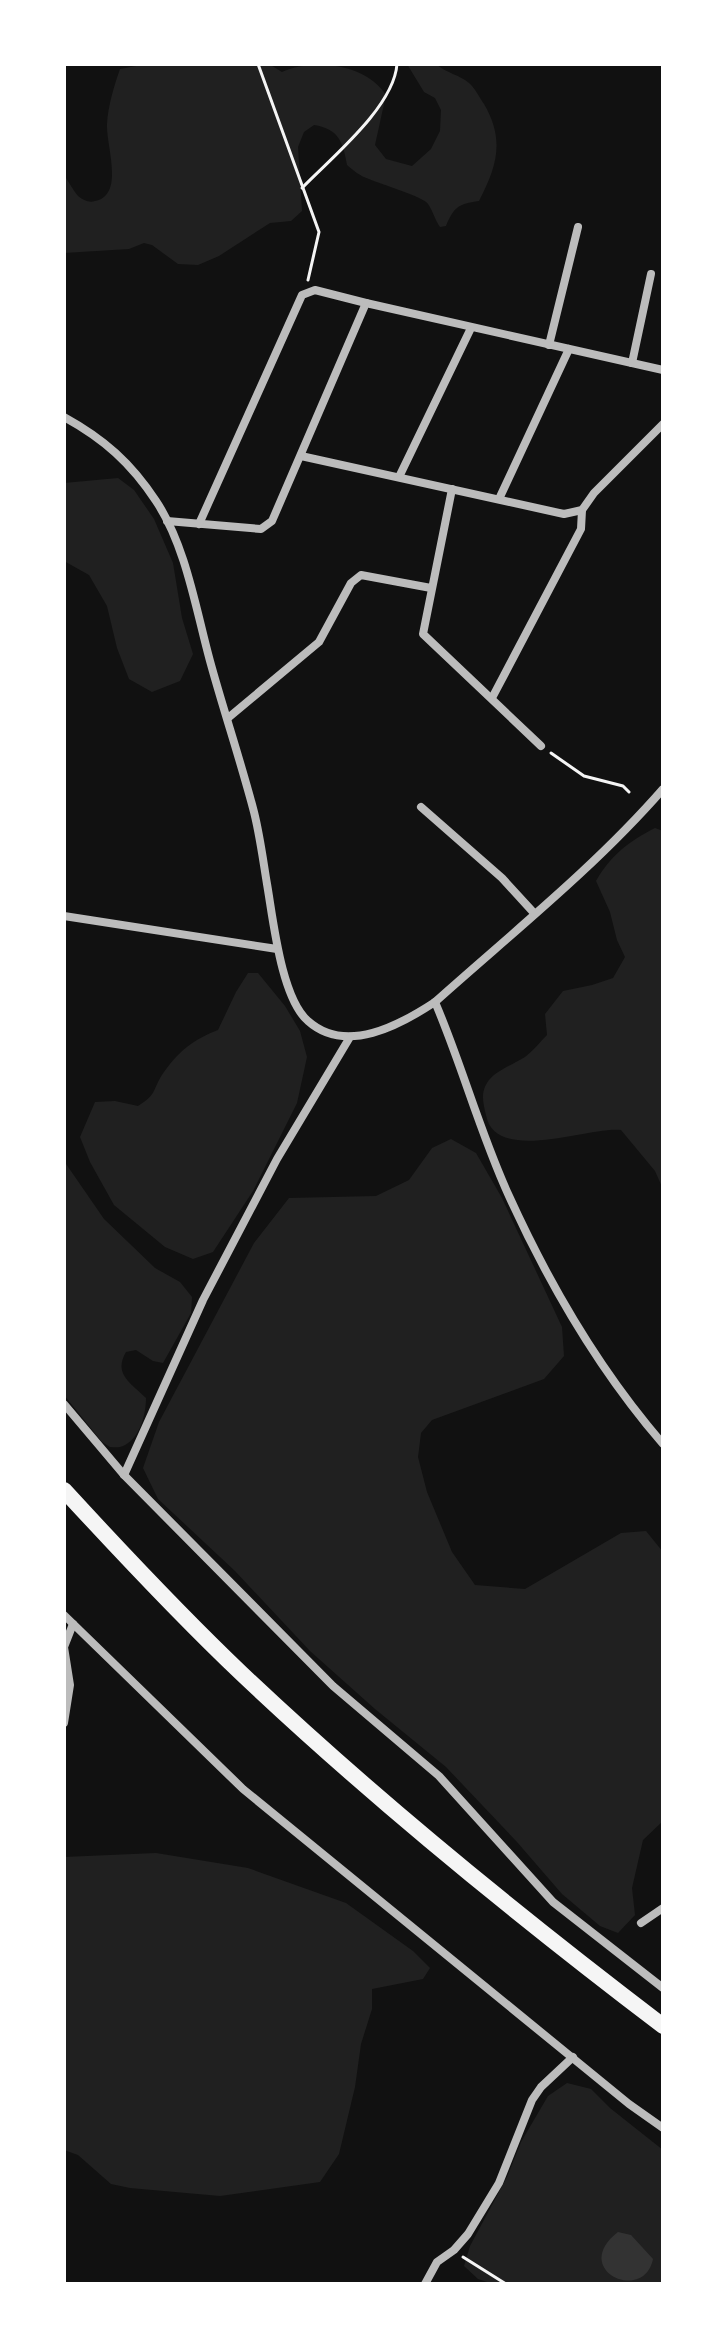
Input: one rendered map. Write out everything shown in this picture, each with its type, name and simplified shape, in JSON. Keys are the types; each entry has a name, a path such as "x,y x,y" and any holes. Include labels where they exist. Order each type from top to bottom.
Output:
{"highway":[{"path":"64,1490 240,1672 394,1811 570,1955 663,2026"}],"street":[{"path":"549,345 578,227"},
{"path":"632,363 651,274"},
{"path":"199,524 298,301 306,292 315,290 663,370"},
{"path":"167,521 261,529 272,521 366,303"},
{"path":"399,477 471,328"},
{"path":"499,499 569,349"},
{"path":"64,417 118,454 138,475 167,521 193,596 255,815 277,949 297,1007 308,1021 329,1033 350,1037 382,1030 410,1018 435,1002 590,864 663,789"},
{"path":"492,698 581,529 582,510 594,493 663,424"},
{"path":"301,456 564,514 582,510"},
{"path":"452,489 423,634 541,746"},
{"path":"228,718 319,642 351,583 361,575 431,588"},
{"path":"421,807 502,878 534,913"},
{"path":"64,916 277,949"},
{"path":"435,1002 454,1045 508,1194 546,1271 584,1337 663,1444"},
{"path":"124,1475 203,1300 277,1159 350,1037"},
{"path":"64,1404 124,1475 333,1686 439,1776 553,1902 663,1988"},
{"path":"64,1615 243,1789 629,2104 663,2128"},
{"path":"64,1723 70,1685 64,1647 73,1624"},
{"path":"641,1923 663,1908"},
{"path":"425,2284 437,2262 454,2250 468,2234 499,2183 532,2100 541,2087 573,2057"}],"path":[{"path":"258,64 319,232 306,292"},
{"path":"302,188 375,114 396,73 397,64"},
{"path":"541,746 584,776 623,786 629,792"},
{"path":"454,2250 506,2284"}],"shaded area":[{"path":"147,64 269,64 282,72 309,65 324,65 353,70 366,76 386,95 375,145 386,159 412,166 431,149 440,131 441,110 435,98 424,92 407,64 436,64 469,83 484,104 495,129 494,164 479,201 458,208 446,226 440,227 425,201 357,173 347,165 344,150 334,133 314,125 304,132 298,147 302,211 291,221 270,223 219,256 198,265 178,264 152,245 144,243 129,249 64,253 64,175 82,199 93,202 104,197 112,180 107,124 120,69"},
{"path":"118,478 134,490 154,519 173,563 182,618 193,654 180,681 152,692 129,679 117,648 107,606 89,575 64,561 64,483"},
{"path":"655,828 663,831 663,1189 655,1171 621,1130 545,1140 507,1138 493,1130 483,1097 492,1076 525,1057 547,1035 545,1014 563,991 613,978 625,957 596,881 621,850"},
{"path":"248,973 258,973 285,1006 300,1031 307,1057 297,1103 253,1191 213,1252 193,1259 165,1247 114,1205 80,1137 95,1102 115,1101 138,1106 149,1098 164,1072 181,1052 218,1030"},
{"path":"451,1139 476,1153 502,1198 562,1327 564,1356 544,1379 432,1420 421,1433 418,1457 427,1492 452,1552 475,1585 525,1589 621,1533 646,1531 663,1552 663,1821 643,1840 632,1888 635,1915 618,1933 600,1926 562,1894 446,1767 310,1651 235,1571 158,1499 143,1468 159,1422 254,1243 289,1198 376,1196 409,1180 432,1148"},
{"path":"64,1161 104,1219 155,1268 180,1282 192,1297 191,1313 163,1363 153,1361 136,1350 126,1352 123,1372 146,1398 146,1404 138,1432 129,1443 120,1447 110,1447 102,1442 64,1395"},
{"path":"156,1853 248,1868 346,1903 413,1951 430,1968 423,1979 372,1989 372,2009 361,2044 355,2087 339,2154 320,2182 220,2196 130,2188 111,2184 78,2155 64,2150 64,1857"},
{"path":"567,2083 591,2089 663,2150 663,2284 493,2284 478,2279 464,2266 470,2246 507,2177 521,2142 548,2096"},
{"path":"618,2232 631,2235 653,2259 647,2272 637,2279 614,2277 605,2269 602,2259 605,2246"}]}
